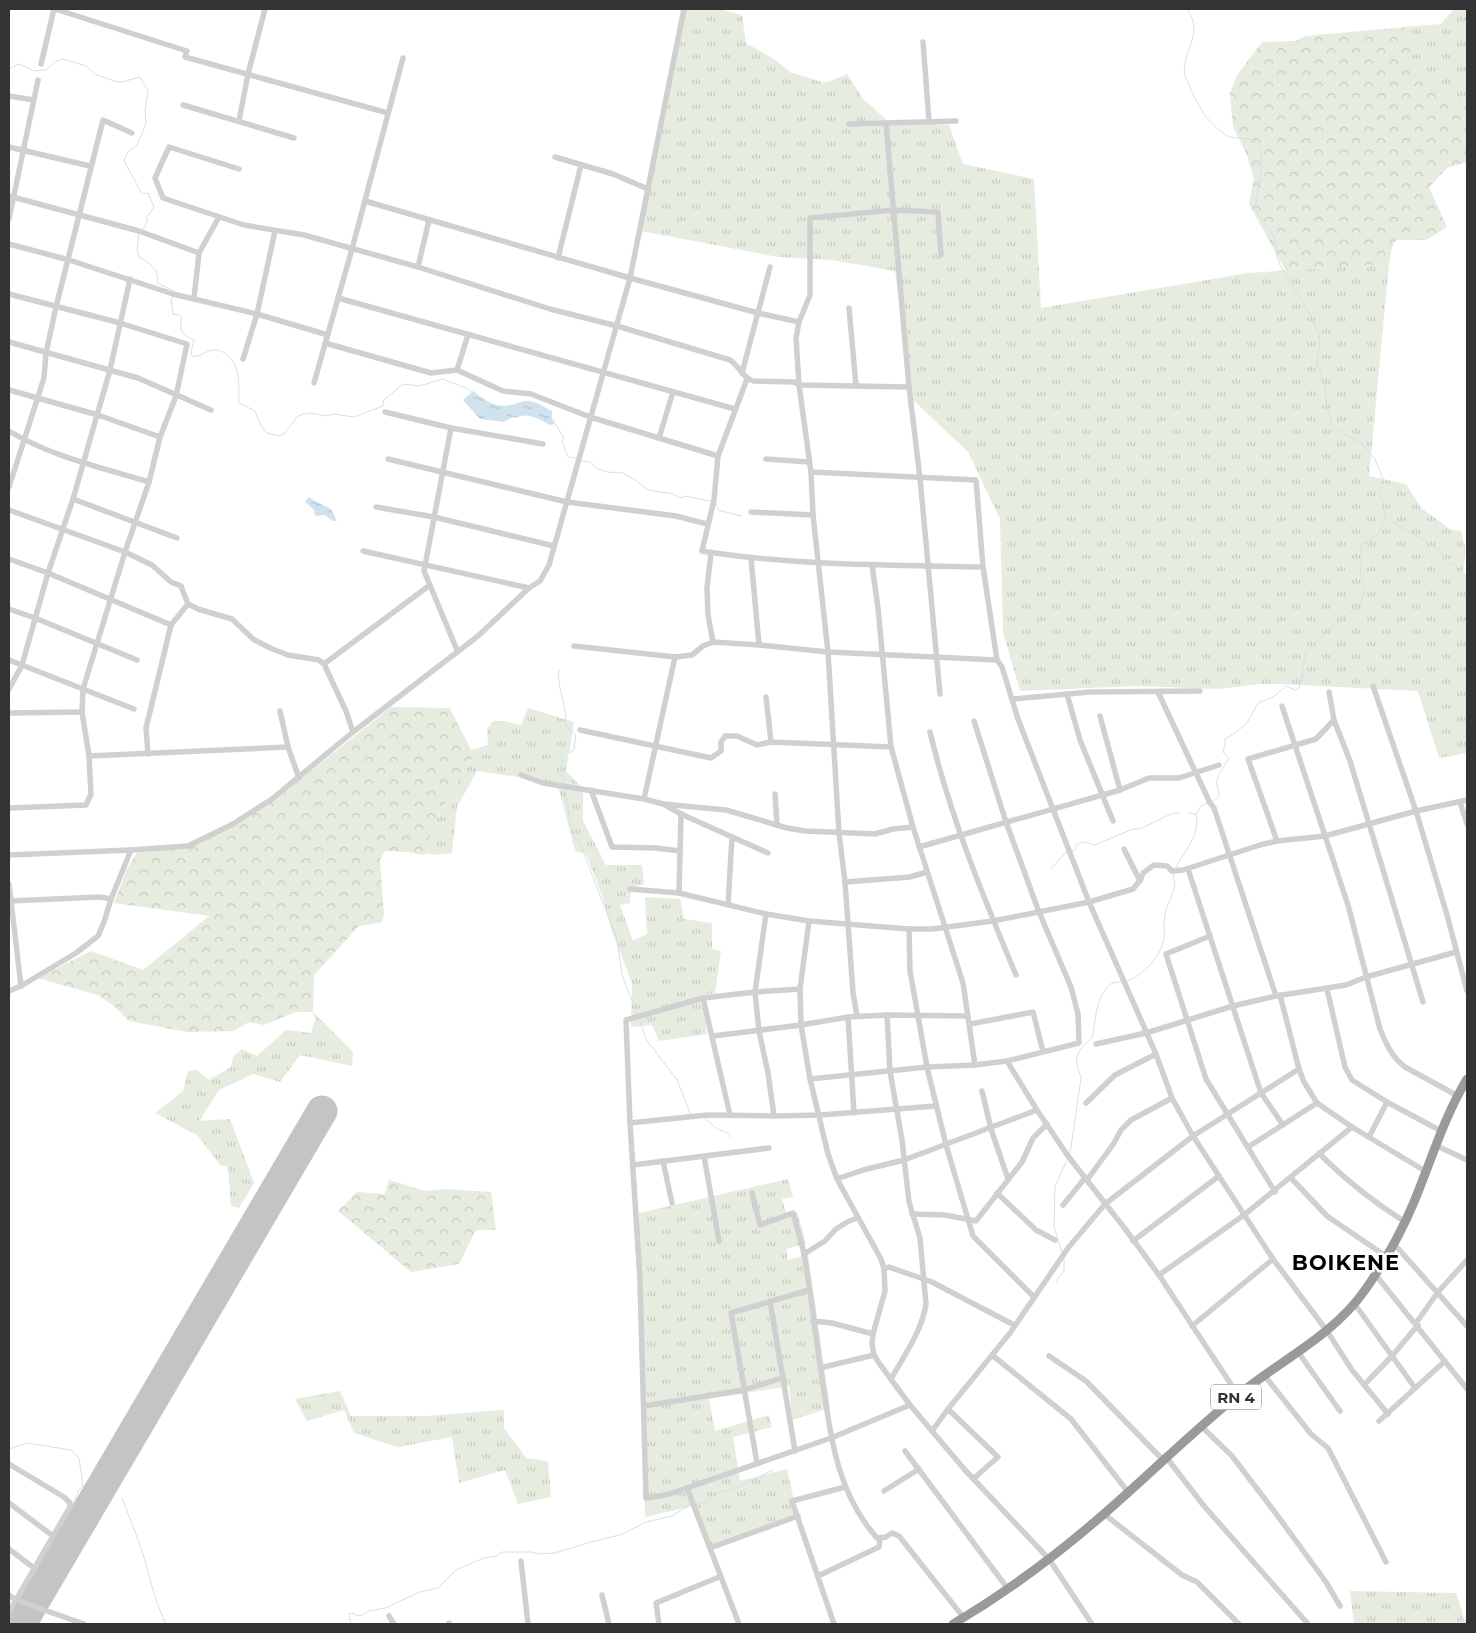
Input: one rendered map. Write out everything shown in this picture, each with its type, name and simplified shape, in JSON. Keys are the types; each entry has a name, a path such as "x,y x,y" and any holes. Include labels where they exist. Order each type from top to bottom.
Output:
{"highway":[{"name":"RN 4","path":"953,1624 1008,1590 1049,1559 1104,1514 1201,1426 1264,1375 1327,1331 1354,1303 1387,1257 1394,1244 1405,1222 1441,1131 1467,1079"}],"street":[{"path":"41,64 54,9 187,51 185,57 388,113"},
{"path":"239,122 248,74 265,9"},
{"path":"9,855 188,846 230,825 272,799 299,778 353,732 457,650 478,636 529,588 540,581 549,565 630,278 684,9"},
{"path":"923,42 929,121"},
{"path":"314,383 403,58"},
{"path":"9,219 12,196 24,151 38,80"},
{"path":"9,96 34,100"},
{"path":"183,105 294,138"},
{"path":"9,487 44,378 46,353 56,307 103,120 132,132"},
{"path":"849,124 956,121"},
{"path":"886,124 892,210 940,694"},
{"path":"9,147 90,166"},
{"path":"239,169 169,147 155,178 163,198 219,217 244,225 304,235 418,267 550,310 616,326 730,360 738,365 747,378 753,380 794,382 799,384 909,387"},
{"path":"555,157 613,174 648,189"},
{"path":"558,258 581,165"},
{"path":"12,196 140,232 199,253"},
{"path":"365,201 558,258 758,313 799,322"},
{"path":"857,1016 853,993 845,882 839,833 828,652 809,462 799,384 796,338 799,322 810,295 810,218 892,210 938,212 941,255"},
{"path":"194,298 199,253 219,217"},
{"path":"418,267 429,220"},
{"path":"243,359 257,314 275,231"},
{"path":"9,244 69,260 175,294 257,314 328,335"},
{"path":"742,373 770,267"},
{"path":"9,689 22,665 48,573 73,499 98,415 130,279"},
{"path":"9,294 120,323 187,344 176,396 160,437 149,482 125,552 83,689 82,712 91,794 86,805 9,808"},
{"path":"338,298 735,409"},
{"path":"849,308 856,386"},
{"path":"457,370 468,335"},
{"path":"9,342 138,378 211,410"},
{"path":"325,343 431,373 457,370 503,391 531,394 590,417 718,456"},
{"path":"747,378 718,456 714,501 702,551 751,558 818,563 983,566"},
{"path":"9,390 98,415 160,437"},
{"path":"659,438 673,392"},
{"path":"385,412 451,428 543,444"},
{"path":"451,428 424,571 457,650"},
{"path":"9,431 24,440 83,462 149,482"},
{"path":"388,459 567,502 676,516 708,524"},
{"path":"766,459 809,462"},
{"path":"810,472 976,480 983,566 997,660 1002,668 1018,719 1069,852 1156,1054 1172,1098 1193,1136 1272,1259 1327,1331 1352,1370 1388,1414"},
{"path":"73,499 177,538"},
{"path":"376,506 434,517 554,546"},
{"path":"9,510 125,552 152,565 171,582 181,586 188,604 198,609 232,619 254,639 270,648 288,655 319,660 324,664 346,711 353,732"},
{"path":"751,512 813,515"},
{"path":"363,550 529,588"},
{"path":"711,552 707,588 708,615 713,642"},
{"path":"751,558 759,645"},
{"path":"9,559 48,573 171,625"},
{"path":"872,565 878,608 891,747 919,847 963,982 975,1065"},
{"path":"324,664 430,584"},
{"path":"148,754 146,728 171,625 188,604"},
{"path":"9,609 137,660"},
{"path":"574,646 675,657 692,654 713,642 828,652 997,660"},
{"path":"644,798 675,657"},
{"path":"9,660 134,709"},
{"path":"1373,686 1416,811 1467,991"},
{"path":"1012,699 1090,692 1200,691"},
{"path":"1158,692 1209,802 1214,808 1278,995 1304,1082 1317,1103 1352,1127 1425,1171"},
{"path":"1329,692 1334,720 1350,761 1423,1002"},
{"path":"1067,694 1080,740 1112,821"},
{"path":"766,697 771,742"},
{"path":"1282,706 1348,905 1380,1029 1387,1046 1399,1062 1458,1096"},
{"path":"280,711 288,747 299,778"},
{"path":"9,713 82,712"},
{"path":"1100,716 1120,790"},
{"path":"1277,840 1248,759 1316,739 1334,720"},
{"path":"810,1079 1006,1061 1079,1043 1078,1014 1071,987 1039,912 1006,822 974,721"},
{"path":"580,730 711,758 721,752 721,742 724,736 737,736 757,745 771,742 891,747"},
{"path":"930,732 940,772 960,834 1016,976"},
{"path":"88,756 288,747"},
{"path":"919,847 960,834 1102,796 1149,778 1179,778 1220,765"},
{"path":"521,774 542,783 644,798 663,804 768,853"},
{"path":"591,790 612,847 656,848 680,851"},
{"path":"774,794 777,825"},
{"path":"630,889 679,893 766,914 809,921 932,930 994,921 1089,902 1133,889 1140,881 1143,873 1154,865 1167,866 1174,871 1188,869 1277,840 1325,836 1416,811 1467,800"},
{"path":"1460,802 1467,824"},
{"path":"663,804 726,810 805,831 875,834 893,829 913,827"},
{"path":"679,893 681,814"},
{"path":"728,905 732,837"},
{"path":"1124,849 1140,881"},
{"path":"9,991 21,986 76,953 98,936 111,899 132,850"},
{"path":"1188,869 1261,1093 1283,1125"},
{"path":"845,882 910,877 927,872"},
{"path":"9,884 21,986"},
{"path":"10,901 100,897 111,899"},
{"path":"766,914 755,992 759,1030 768,1072 774,1116"},
{"path":"809,921 800,989 801,1025 810,1079 828,1154 837,1179 881,1259 884,1268 885,1291 873,1334 874,1355 910,1405 973,1479 1049,1559 1092,1624"},
{"path":"908,929 910,971 927,1068 967,1219 973,1236 1034,1297"},
{"path":"1210,936 1166,954 1186,1022 1206,1079 1275,1192"},
{"path":"9,949 16,948"},
{"path":"1096,1044 1146,1033 1232,1006 1278,995 1346,985 1366,977 1456,952"},
{"path":"800,989 704,998 626,1020 632,1165 640,1280 646,1498 666,1495 795,1451 910,1405"},
{"path":"1327,989 1345,1067 1352,1080 1387,1102 1441,1131"},
{"path":"704,998 730,1115"},
{"path":"970,1024 1033,1012 1043,1051"},
{"path":"887,1015 890,1071 912,1214 920,1238 922,1278 925,1286 925,1313 915,1337 891,1379"},
{"path":"713,1036 801,1025 848,1016 968,1016"},
{"path":"848,1016 854,1113"},
{"path":"1086,1102 1115,1076 1156,1054"},
{"path":"1006,1061 1036,1110 1068,1156 1159,1275 1238,1395"},
{"path":"932,1431 1010,1333 1068,1248 1106,1204 1193,1136 1299,1069"},
{"path":"982,1091 990,1129 1008,1179"},
{"path":"1063,1205 1086,1179 1114,1143 1121,1130 1131,1120 1172,1098"},
{"path":"1369,1137 1387,1102"},
{"path":"1248,1147 1317,1103"},
{"path":"630,1124 699,1116 820,1115 936,1106"},
{"path":"837,1179 863,1170 904,1160 1036,1110"},
{"path":"912,1214 945,1215 976,1221 1022,1162 1034,1138 1047,1124"},
{"path":"1159,1275 1275,1192 1352,1127"},
{"path":"1435,1145 1467,1160"},
{"path":"632,1165 769,1148"},
{"path":"1320,1153 1335,1169 1371,1199 1405,1222"},
{"path":"704,1156 719,1241"},
{"path":"663,1162 672,1202"},
{"path":"1133,1241 1219,1176"},
{"path":"1291,1178 1327,1216 1387,1257"},
{"path":"752,1193 760,1225 793,1213 804,1254 831,1438 845,1487 853,1505 865,1525 880,1539"},
{"path":"997,1193 1036,1230 1055,1240"},
{"path":"804,1254 826,1241 836,1229 848,1221 858,1218"},
{"path":"1394,1244 1467,1326"},
{"path":"1192,1326 1272,1259"},
{"path":"1364,1385 1392,1356 1417,1324 1438,1292 1467,1260"},
{"path":"884,1268 889,1267 922,1278 1014,1325"},
{"path":"1375,1274 1417,1324 1467,1389"},
{"path":"757,1463 731,1313 809,1290"},
{"path":"770,1302 795,1451"},
{"path":"1354,1303 1415,1388"},
{"path":"813,1321 832,1323 873,1334"},
{"path":"1298,1352 1340,1411"},
{"path":"992,1354 1071,1419 1128,1492"},
{"path":"820,1368 874,1355"},
{"path":"1049,1356 1086,1382 1164,1459 1308,1624"},
{"path":"1379,1421 1444,1360"},
{"path":"1264,1375 1311,1434 1328,1448 1386,1562"},
{"path":"644,1406 744,1390 782,1378"},
{"path":"948,1409 998,1457 973,1479"},
{"path":"1201,1426 1232,1456 1326,1582 1340,1606"},
{"path":"905,1451 1008,1590"},
{"path":"9,1464 64,1497 70,1503 69,1511 9,1612"},
{"path":"884,1491 919,1468"},
{"path":"834,1624 792,1501 845,1487"},
{"path":"688,1488 738,1624"},
{"path":"9,1503 53,1536"},
{"path":"1104,1514 1182,1575 1197,1582 1239,1624"},
{"path":"710,1548 798,1516"},
{"path":"880,1539 892,1533 899,1536 964,1618"},
{"path":"818,1576 878,1547 880,1539"},
{"path":"9,1549 34,1568"},
{"path":"520,1561 528,1624"},
{"path":"659,1624 656,1603 720,1577"},
{"path":"9,1595 16,1600 84,1624"},
{"path":"602,1595 609,1624"},
{"path":"389,1616 394,1624"}],"green space":[{"path":"686,9 719,9 742,15 746,43 774,59 790,72 825,83 847,74 863,99 888,121 949,125 963,164 1034,179 1041,308 1248,273 1389,264 1369,476 1406,484 1421,508 1450,529 1461,531 1466,550 1463,574 1467,576 1467,753 1439,758 1418,691 1260,684 1218,689 1136,686 1020,691 1003,632 1000,519 968,452 912,399 895,271 832,260 778,257 641,231"},
{"path":"1454,9 1467,9 1467,96 1450,97 1437,94 1427,88 1420,80 1411,56 1405,27 1441,24"},
{"path":"1405,27 1415,69 1420,80 1427,88 1437,94 1450,97 1467,96 1467,162 1447,168 1429,187 1447,227 1426,240 1396,240 1392,247 1389,264 1286,271 1249,204 1254,179 1246,153 1233,127 1230,93 1237,75 1262,42 1295,41 1305,36"},
{"path":"391,707 450,708 471,750 472,758 431,827 429,848 422,855 385,851 380,860 384,915 382,922 359,926 314,975 313,1012 296,1012 264,1025 249,1022 234,1031 187,1032 129,1021 114,1006 98,995 37,978 91,951 143,970 209,916 114,903 127,869 137,852 190,848 274,800"},
{"path":"528,708 574,722 566,771 583,789 583,821 606,865 642,865 644,884 631,888 630,903 620,905 633,941 647,934 645,897 680,899 684,919 712,923 712,949 721,951 715,993 703,995 707,1034 659,1041 652,1025 631,1027 632,983 611,929 602,895 586,854 575,851 559,789 547,785 540,780 477,771 457,807 452,853 432,855 429,853 422,855 429,848 431,827 472,758 471,750 488,745 487,729 493,721 504,721 521,725"},
{"path":"313,1012 353,1052 352,1066 300,1055 280,1082 253,1074 219,1090 199,1121 230,1119 254,1183 239,1208 231,1206 228,1167 220,1165 197,1135 155,1113 183,1091 188,1071 197,1070 209,1080 231,1067 233,1057 242,1049 257,1056 286,1030 311,1033 315,1020"},
{"path":"788,1179 793,1197 782,1199 786,1212 797,1212 806,1243 787,1249 787,1260 808,1255 830,1408 792,1420 789,1386 709,1399 715,1431 769,1415 772,1427 733,1437 740,1481 787,1469 797,1515 709,1546 693,1506 645,1517 635,1214"},
{"path":"389,1180 425,1191 444,1189 491,1192 496,1230 476,1230 459,1264 411,1272 338,1211 357,1192 385,1194"},
{"path":"340,1391 351,1416 426,1416 504,1410 504,1428 526,1458 548,1461 551,1497 518,1504 505,1470 459,1483 452,1437 398,1447 354,1433 344,1410 307,1421 295,1399"},
{"path":"1350,1591 1456,1593 1466,1624 1354,1624"}],"water":[{"path":"473,391 495,405 505,406 524,401 536,403 552,411 552,421 555,424 551,425 530,416 513,417 504,422 480,419 463,400"},
{"path":"309,497 331,509 337,521 333,521 325,515 315,516 314,510 305,502"}],"waterway":[{"path":"1187,9 1194,27 1184,67 1185,76 1206,116 1218,129 1230,137 1253,140 1259,147 1262,162 1256,212 1272,233 1280,265 1311,316 1318,332 1320,340 1317,364 1325,385 1327,406 1332,424 1338,430 1361,443 1375,459 1383,479 1379,491 1385,517 1380,531 1373,539 1361,544 1362,563 1360,572 1364,589 1362,601 1306,652 1302,681 1299,688 1295,690 1286,686 1273,697 1258,703 1247,723 1225,739 1223,752 1229,758 1217,780 1219,795 1211,802"},
{"path":"9,69 19,64 34,71 46,70 55,62 63,59 86,66 95,74 114,81 122,82 140,77 148,91 145,111 146,124 137,145 127,153 124,161 142,194 148,193 154,207 146,218 148,220 143,229"},
{"path":"139,233 137,250 139,257 156,270 157,283 174,291"},
{"path":"173,296 171,299 173,314 182,317 182,332 194,340 192,356 198,356 214,350 218,350 228,356 237,372 239,403 255,411 260,424 267,433 279,436 284,434 297,417 303,414 311,413 326,416 334,414 354,417 383,406 384,400 403,384 419,386 443,379 472,392"},
{"path":"551,417 564,438 562,442 568,457 576,458"},
{"path":"582,461 591,462 596,468 607,472 623,473 648,490 673,494 680,498 685,496 711,501"},
{"path":"715,501 718,510 741,516"},
{"path":"1386,518 1440,550 1446,561 1456,565 1467,577"},
{"path":"559,670 559,684 566,718 565,723 568,729 576,735 572,752 564,752 562,754 562,778 564,783"},
{"path":"566,790 572,834 581,846 617,939 622,975 637,1014"},
{"path":"1176,868 1194,836 1197,822 1196,814 1201,806 1207,803"},
{"path":"1072,851 1075,850 1077,844 1083,842 1095,845 1133,829 1140,829 1173,813 1179,813"},
{"path":"1188,813 1196,814"},
{"path":"1051,869 1068,852"},
{"path":"1125,982 1145,970 1160,951 1164,937 1165,914 1175,885 1174,874"},
{"path":"1070,1154 1081,1078 1076,1062 1078,1054 1083,1046 1092,1038 1097,1008 1102,995 1112,983 1121,982"},
{"path":"639,1018 646,1039 677,1080 691,1115"},
{"path":"705,1118 717,1129 730,1134 730,1137"},
{"path":"1062,1253 1054,1227 1055,1186 1068,1158"},
{"path":"1057,1283 1064,1271 1064,1259"},
{"path":"9,1449 27,1443 71,1450 79,1458 83,1486 79,1490 68,1516"},
{"path":"697,1504 708,1501 719,1492 735,1489 773,1470"},
{"path":"122,1498 141,1547 156,1599 166,1624"},
{"path":"351,1624 349,1614 363,1615 368,1611 385,1608 420,1592 438,1588 456,1570 484,1558 497,1556 502,1552 555,1553 623,1534 646,1522 672,1516 690,1505"}],"runway":[{"path":"21,1624 322,1111"}],"district":[{"name":"BOIKENE","path":"1346,1262"}]}
